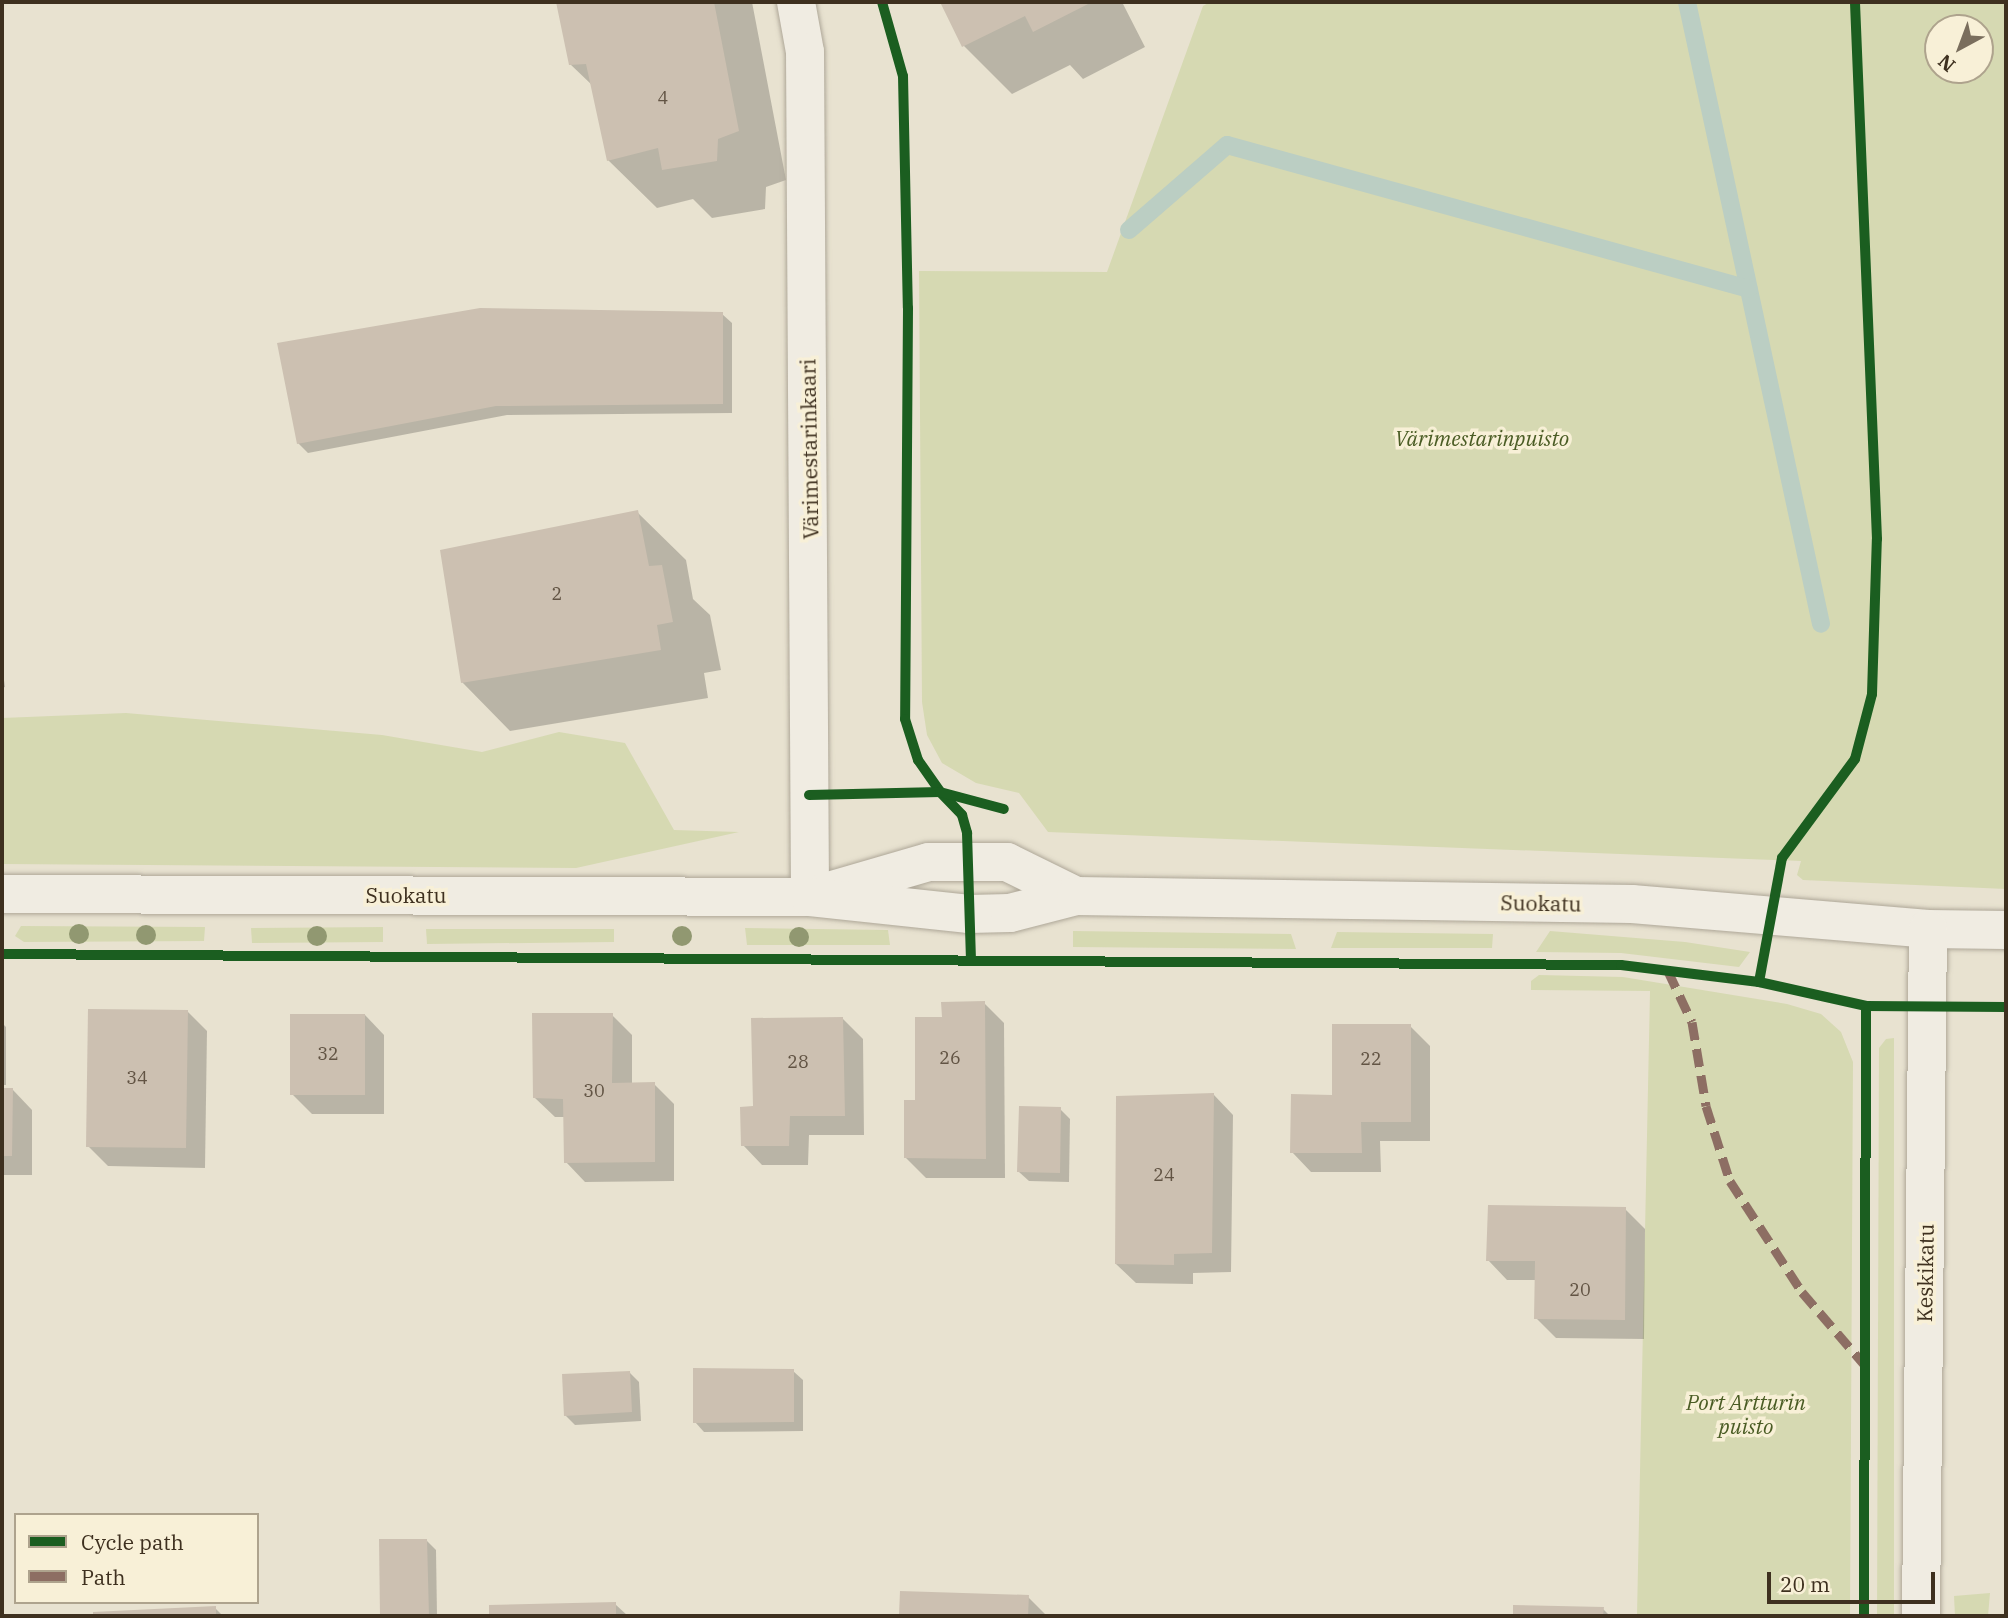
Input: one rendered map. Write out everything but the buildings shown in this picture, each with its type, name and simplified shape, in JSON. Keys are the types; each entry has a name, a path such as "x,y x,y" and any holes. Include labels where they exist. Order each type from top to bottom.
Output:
{"street":[{"name":"Värimestarinkaari","path":"796,2 805,52 810,897"},
{"name":"Suokatu","path":"810,897 929,862 1007,862 1076,896"},
{"name":"Suokatu","path":"2,894 810,897 969,914 1010,913 1076,896 1632,904 1928,929 2006,930"},
{"name":"Keskikatu","path":"1921,1616 1928,929"}],"green space":[{"name":"Värimestarinpuisto","path":"1210,2 2006,2 2006,889 1803,880 1797,875 1801,861 1048,832 1019,793 976,783 942,763 927,735 922,702 919,271 1107,272 1203,6"},
{"path":"126,713 382,735 482,752 559,732 625,743 674,830 739,832 576,868 2,864 2,718"},
{"path":"21,926 205,927 204,941 24,942 15,936"},
{"path":"383,927 383,942 252,943 251,928"},
{"path":"745,928 888,930 890,945 747,945"},
{"path":"426,929 614,929 614,942 427,944"},
{"path":"1073,931 1291,934 1296,949 1073,947"},
{"path":"1550,931 1685,942 1750,952 1739,967 1621,953 1536,952"},
{"path":"1337,932 1493,934 1492,948 1331,948"},
{"name":"Port Artturin puisto","path":"1539,975 1623,977 1787,1004 1821,1014 1841,1032 1853,1062 1850,1616 1637,1616 1650,991 1531,990 1531,981"},
{"path":"1894,1038 1894,1616 1877,1616 1879,1048 1886,1039"},
{"path":"1990,1593 1988,1616 1955,1616 1954,1596"}],"waterway":[{"path":"1687,2 1821,624"},
{"path":"1129,230 1227,145 1749,289"}],"marked path":[{"path":"1668,971 1692,1022 1706,1106 1730,1181 1802,1292 1864,1364"}],"cycle path":[{"path":"882,2 903,76 908,308 905,719 918,760 940,792 962,815 967,833 971,959"},
{"path":"1759,982 1782,858 1855,759 1872,694 1877,539 1855,2"},
{"path":"809,795 940,792 1004,809"},
{"path":"2,954 1621,965 1759,982 1866,1006 2006,1007"},
{"path":"1864,1616 1866,1006"}]}
